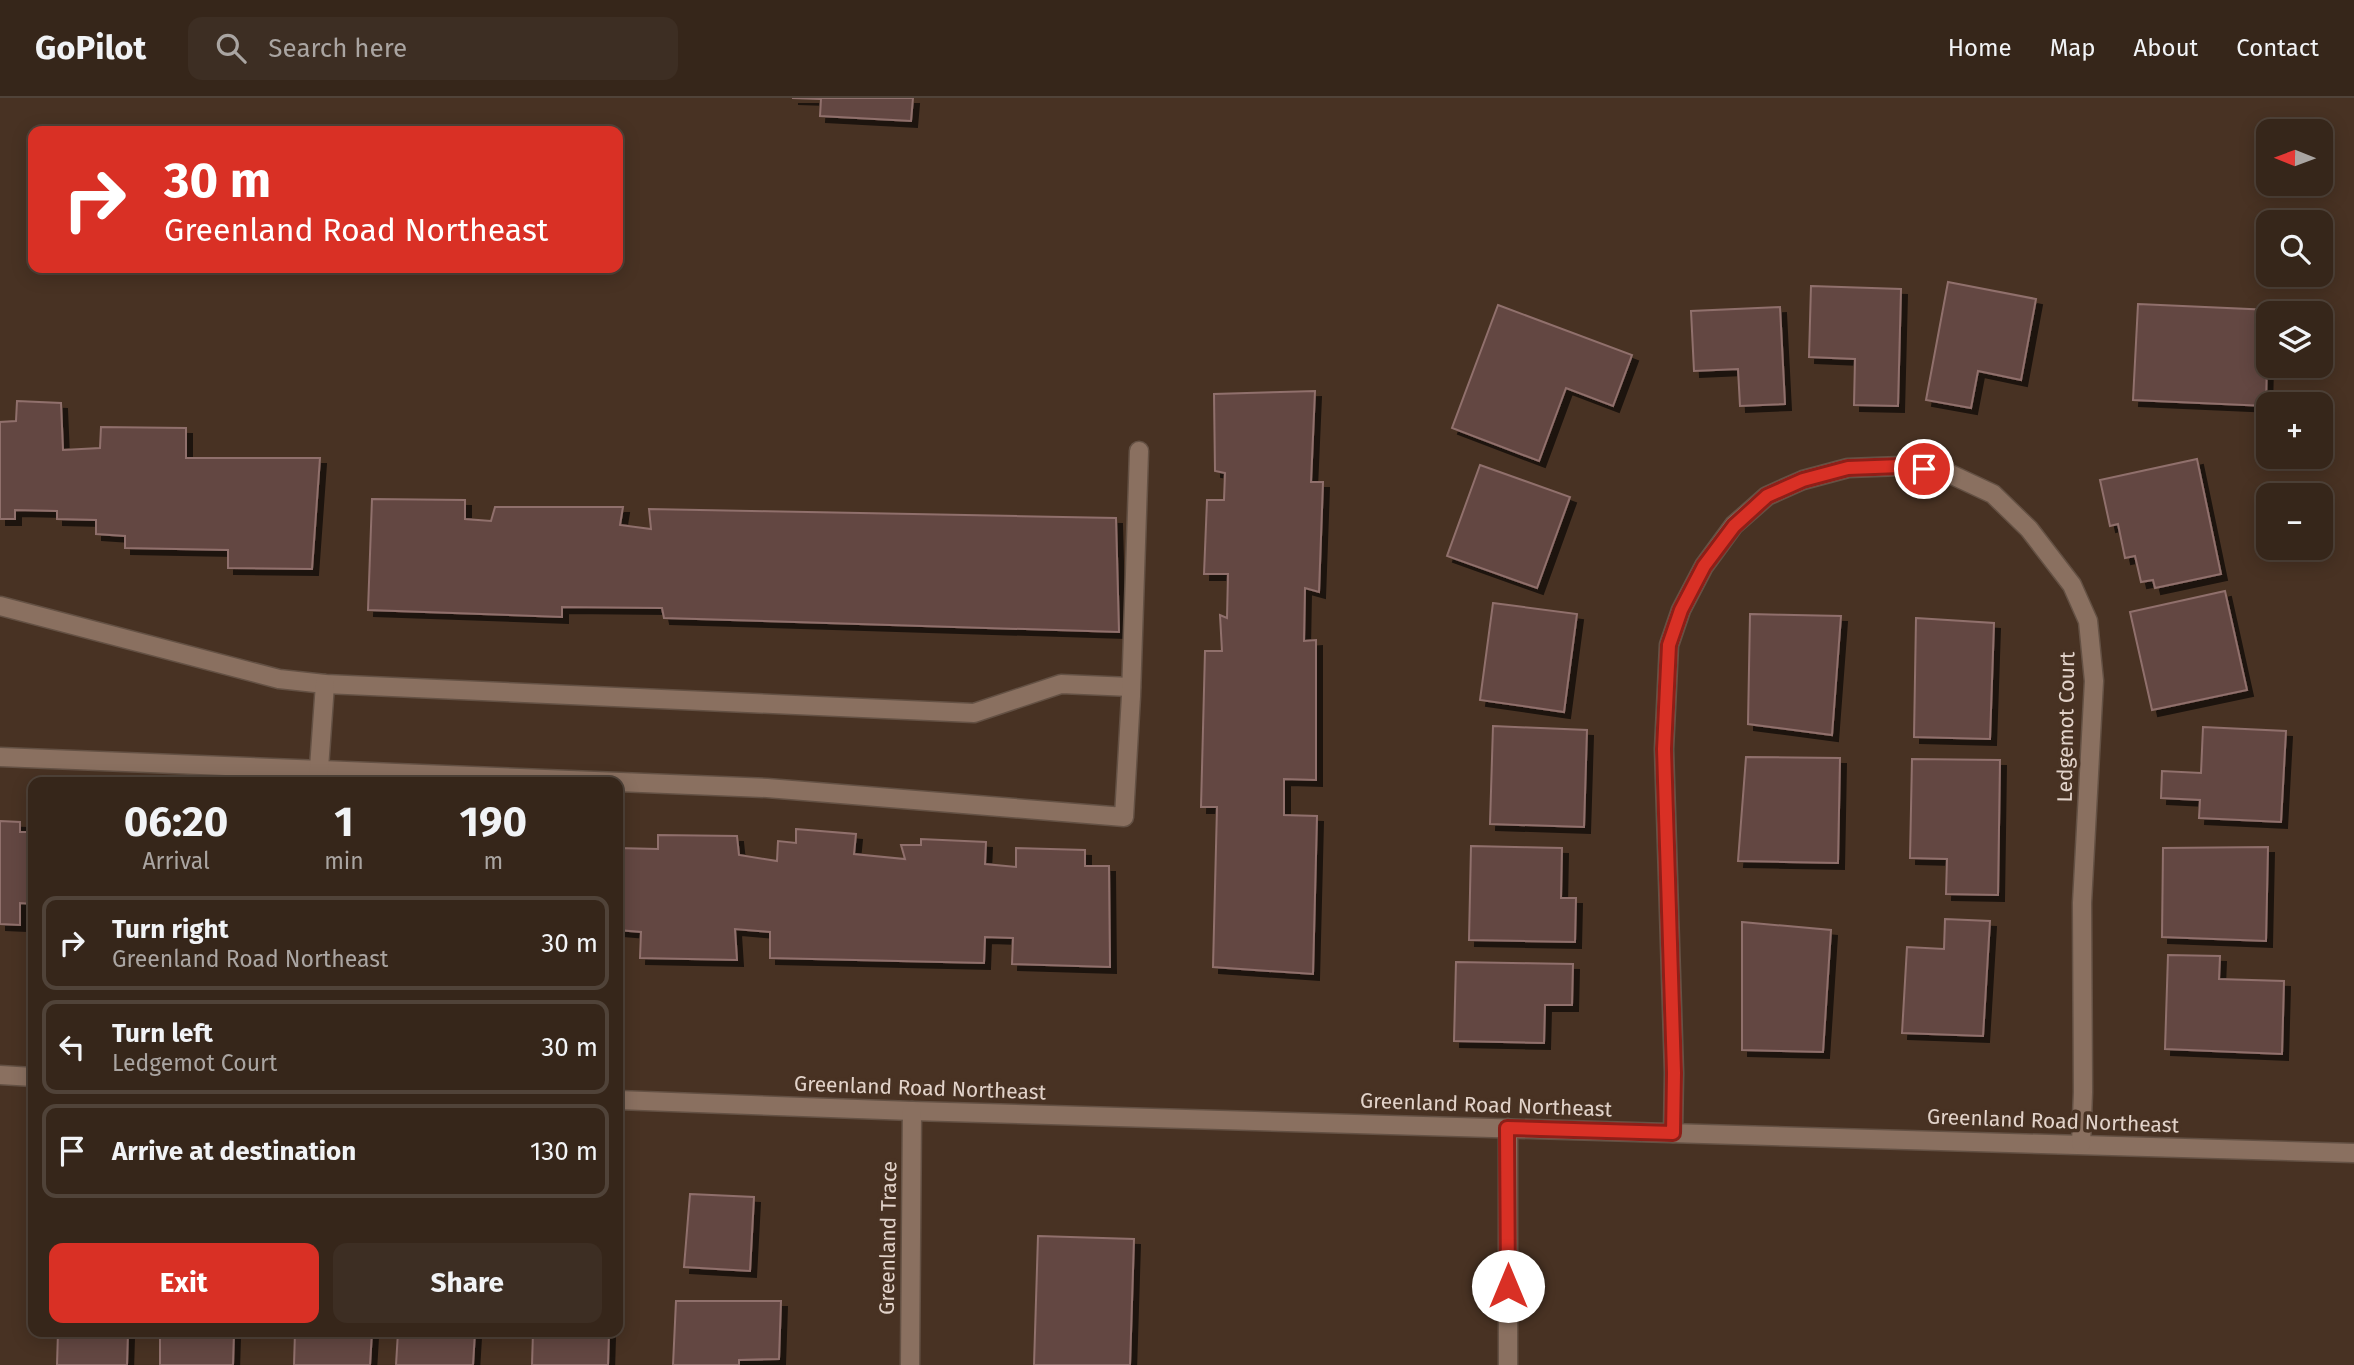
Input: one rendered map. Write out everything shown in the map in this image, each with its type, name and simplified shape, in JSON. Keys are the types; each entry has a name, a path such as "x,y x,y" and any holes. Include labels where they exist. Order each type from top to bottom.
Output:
{"street":[{"path":"623,784 766,788 1124,817 1139,451"},
{"name":"Ledgemot Court","path":"1673,1133 1674,1073 1664,749 1669,645 1681,610 1704,566 1734,526 1767,496 1803,480 1848,468 1901,466 1948,472 1993,494 2029,529 2072,584 2088,621 2094,681 2082,903 2081,1144"},
{"path":"0,606 279,680 325,684 974,713 1060,684 1131,687"},
{"path":"319,776 325,684"},
{"path":"0,758 356,777"},
{"path":"0,1075 28,1077"},
{"name":"Greenland Road Northeast","path":"623,1100 2354,1153"},
{"name":"Greenland Trace","path":"910,1365 912,1111"},
{"path":"1507,1128 1508,1365"}],"building":[{"path":"792,98 913,98 911,121 820,116 821,99"},
{"path":"1948,282 2036,299 2021,380 1978,371 1971,408 1926,400"},
{"path":"1811,286 1901,289 1898,406 1854,405 1855,359 1809,357"},
{"path":"2138,304 2256,309 2256,378 2267,378 2266,392 2256,392 2256,406 2133,400"},
{"path":"1498,305 1632,355 1613,406 1566,388 1539,461 1452,428"},
{"path":"1780,307 1785,404 1740,406 1738,369 1694,371 1691,311"},
{"path":"1315,391 1311,482 1323,482 1319,592 1305,588 1304,641 1316,640 1316,780 1284,779 1284,815 1317,816 1313,974 1213,967 1217,807 1201,807 1205,651 1222,651 1220,615 1227,618 1228,574 1204,574 1207,500 1224,500 1225,473 1215,471 1214,394"},
{"path":"17,401 61,403 63,450 100,448 101,427 186,428 186,458 320,458 312,569 228,568 228,550 125,548 125,536 96,534 96,520 57,519 57,511 15,510 15,519 0,519 0,422 16,421"},
{"path":"2197,459 2221,574 2155,588 2153,580 2141,582 2135,556 2125,558 2118,524 2110,526 2100,480"},
{"path":"1480,465 1570,497 1537,588 1447,556"},
{"path":"372,499 465,500 465,519 491,521 495,507 623,507 620,525 651,529 649,509 1116,518 1119,632 664,618 662,608 562,607 562,617 368,610"},
{"path":"2225,591 2247,690 2152,710 2130,612"},
{"path":"1493,603 1577,614 1564,712 1480,700"},
{"path":"1750,614 1841,616 1832,735 1748,724"},
{"path":"1916,618 1994,623 1990,739 1914,737"},
{"path":"1493,726 1587,730 1584,827 1490,824"},
{"path":"2203,727 2286,731 2281,822 2199,818 2200,800 2161,798 2162,771 2201,773"},
{"path":"1746,757 1840,758 1838,863 1738,861"},
{"path":"1912,759 2000,760 1998,895 1946,894 1947,859 1910,858"},
{"path":"0,821 20,822 20,832 28,832 28,904 20,903 20,925 0,924"},
{"path":"796,829 856,834 854,854 905,859 901,845 921,845 921,839 986,842 985,864 1016,867 1016,848 1085,850 1085,866 1109,866 1110,967 1012,964 1013,938 985,937 984,963 770,958 770,932 735,929 737,960 640,958 641,932 623,930 623,848 658,849 658,835 737,836 739,855 777,861 778,841 796,843"},
{"path":"1471,846 1562,848 1561,898 1576,898 1575,942 1469,940"},
{"path":"2268,847 2266,941 2162,937 2163,848"},
{"path":"1945,919 1990,921 1983,1036 1902,1033 1907,947 1944,949"},
{"path":"1742,922 1831,930 1823,1052 1742,1050"},
{"path":"2168,955 2220,956 2219,979 2284,981 2282,1054 2165,1049"},
{"path":"1456,962 1573,964 1572,1005 1545,1005 1544,1043 1454,1041"},
{"path":"690,1194 754,1197 750,1271 684,1267"},
{"path":"1038,1236 1134,1239 1130,1365 1034,1365"},
{"path":"676,1301 781,1301 779,1359 739,1360 739,1365 673,1365"},
{"path":"58,1337 128,1337 127,1365 57,1365"},
{"path":"160,1337 234,1337 233,1365 160,1365"},
{"path":"295,1337 372,1337 370,1365 294,1365"},
{"path":"398,1337 475,1337 473,1365 396,1365"},
{"path":"533,1337 609,1337 608,1365 532,1365"}],"route":[{"path":"1508,1286 1507,1128 1673,1133 1674,1073 1664,749 1669,645 1681,610 1704,566 1734,526 1767,496 1803,480 1848,468 1901,466 1924,469"}]}
